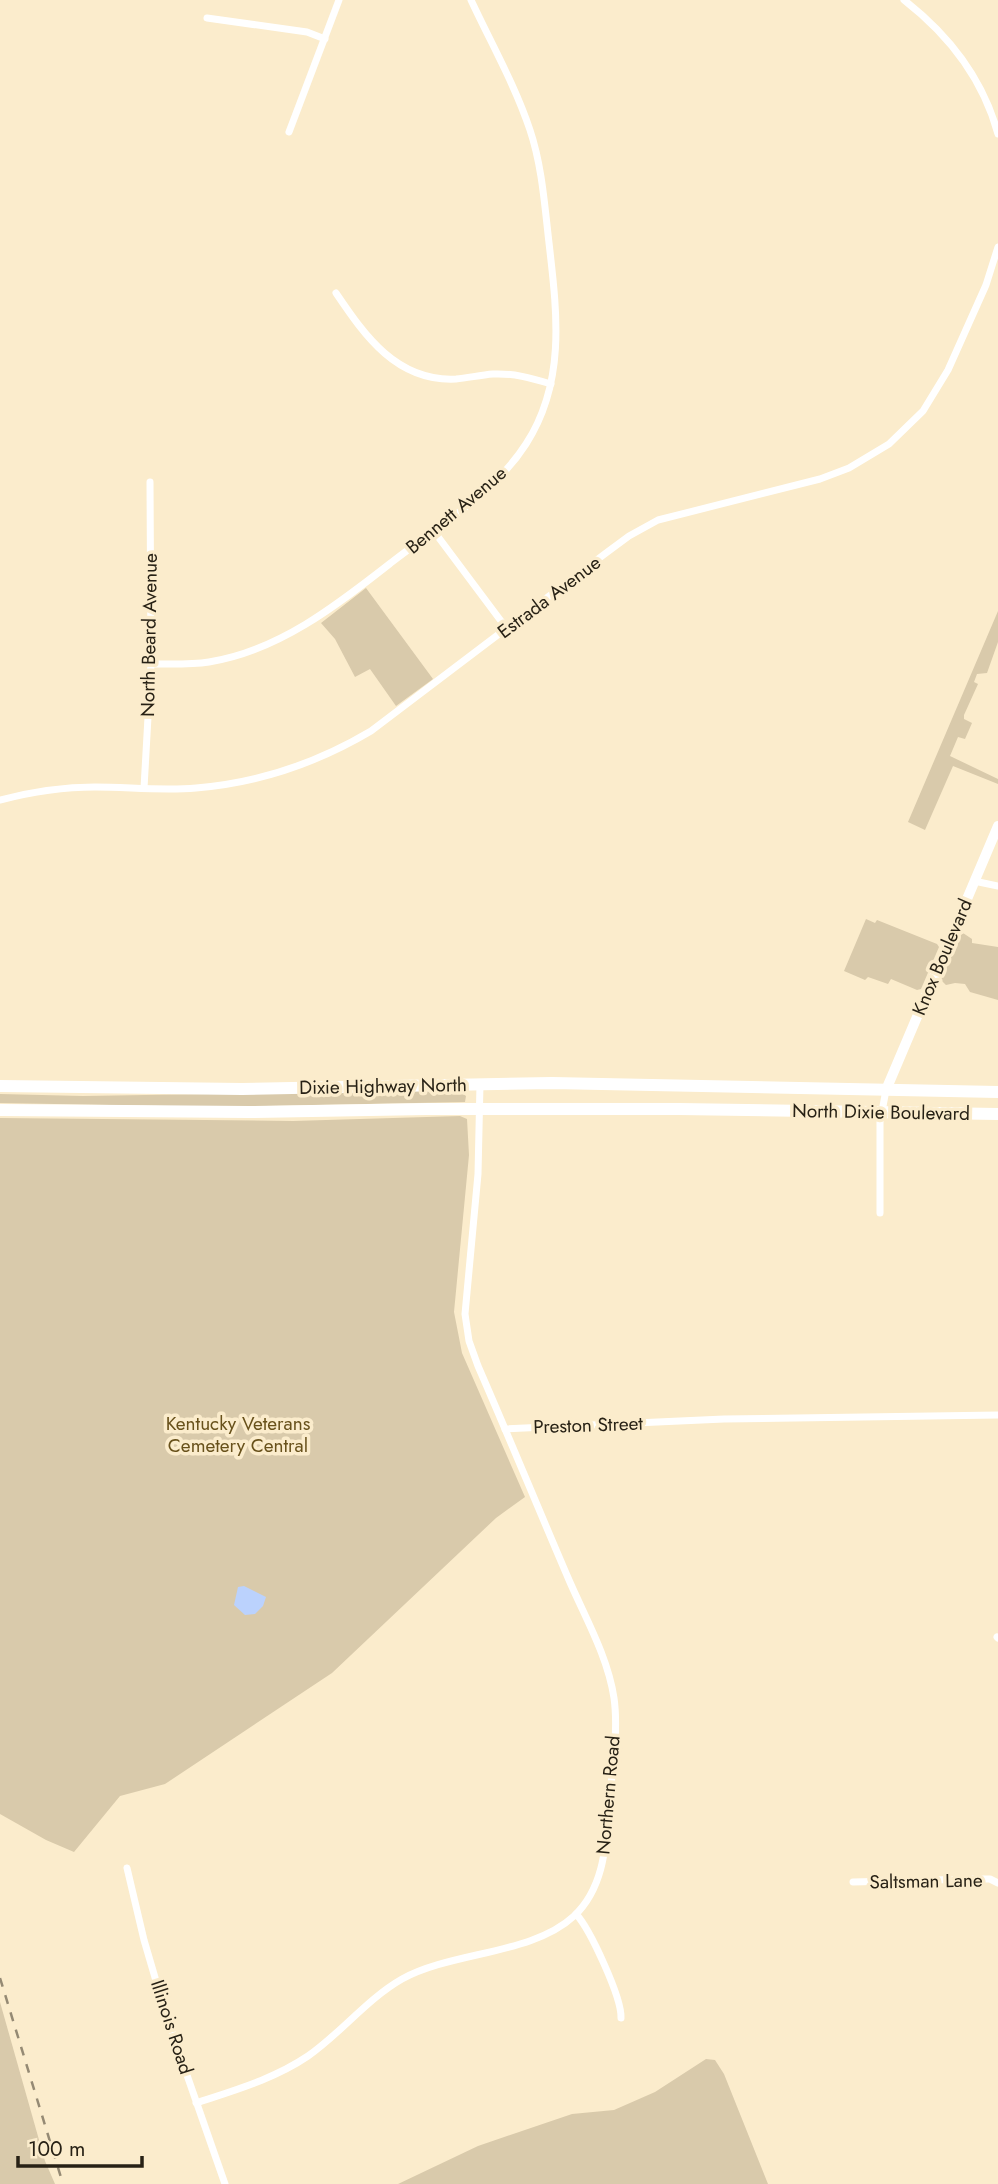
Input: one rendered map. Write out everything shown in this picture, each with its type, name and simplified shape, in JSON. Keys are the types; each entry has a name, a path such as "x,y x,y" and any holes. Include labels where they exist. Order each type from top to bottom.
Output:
{"highway":[{"name":"Dixie Highway North","path":"0,1086 242,1090 480,1084 765,1087"},
{"name":"North Dixie Boulevard","path":"765,1087 998,1092"},
{"name":"Dixie Highway North","path":"0,1110 764,1110"},
{"name":"North Dixie Boulevard","path":"764,1110 998,1114"}],"main road":[{"name":"Knox Boulevard","path":"886,1090 998,825"}],"street":[{"path":"289,132 339,0"},
{"name":"Bennett Avenue","path":"151,664 211,662 254,650 282,638 355,591 494,483 516,458 534,429 551,384 557,349 557,316 541,174 523,110 471,0"},
{"path":"904,0 937,30 967,64 981,87 998,134"},
{"path":"206,18 307,32 325,39"},
{"name":"Estrada Avenue","path":"0,800 70,787 193,788 234,783 276,774 331,753 372,731 629,536 658,520 820,479 849,468 889,444 923,411 948,370 986,285 998,247"},
{"path":"336,293 373,344 390,359 410,370 452,379 508,374 551,384"},
{"name":"North Beard Avenue","path":"144,788 151,664 150,482"},
{"path":"433,530 507,629"},
{"path":"974,881 998,886"},
{"name":"Preston Street","path":"480,1084 478,1178 465,1314 469,1340 478,1366 505,1429 724,1419 998,1415"},
{"path":"880,1213 881,1111 886,1090"},
{"name":"Northern Road","path":"197,2103 269,2077 307,2056 379,1995 414,1973 538,1938 562,1926 591,1895 604,1855 615,1726 614,1699 592,1633 505,1429"},
{"name":"Illinois Road","path":"127,1868 144,1940 225,2184"},
{"name":"Saltsman Lane","path":"853,1882 990,1879 998,1882"},
{"path":"576,1914 586,1925 619,2001 621,2018"}],"green space":[{"path":"366,588 433,679 396,706 370,669 355,677 335,639 321,623"},
{"path":"998,611 998,642 987,673 977,674 974,682 978,684 964,715 964,719 972,723 965,739 958,737 950,756 998,779 998,784 953,766 925,830 908,822"},
{"path":"866,919 875,923 877,920 937,944 939,947 921,989 917,990 891,979 888,984 868,977 865,980 844,971"},
{"path":"963,933 972,939 972,943 998,947 998,1000 970,992 965,984 946,985 941,980"},
{"path":"458,1090 466,1096 465,1102 220,1107 0,1103 0,1094 83,1096"},
{"name":"Kentucky Veterans Cemetery Central","path":"460,1116 467,1119 469,1155 454,1312 462,1353 525,1497 496,1518 332,1673 165,1784 120,1796 74,1852 46,1840 0,1814 0,1118 293,1121"},
{"path":"0,2002 45,2161 55,2184 0,2184"},
{"path":"706,2059 715,2060 724,2074 768,2184 398,2184 478,2146 572,2114 614,2110 655,2092"}],"water":[{"path":"244,1586 266,1597 263,1606 255,1614 245,1615 234,1605 238,1587"}],"railway":[{"path":"0,1978 63,2184"}]}
